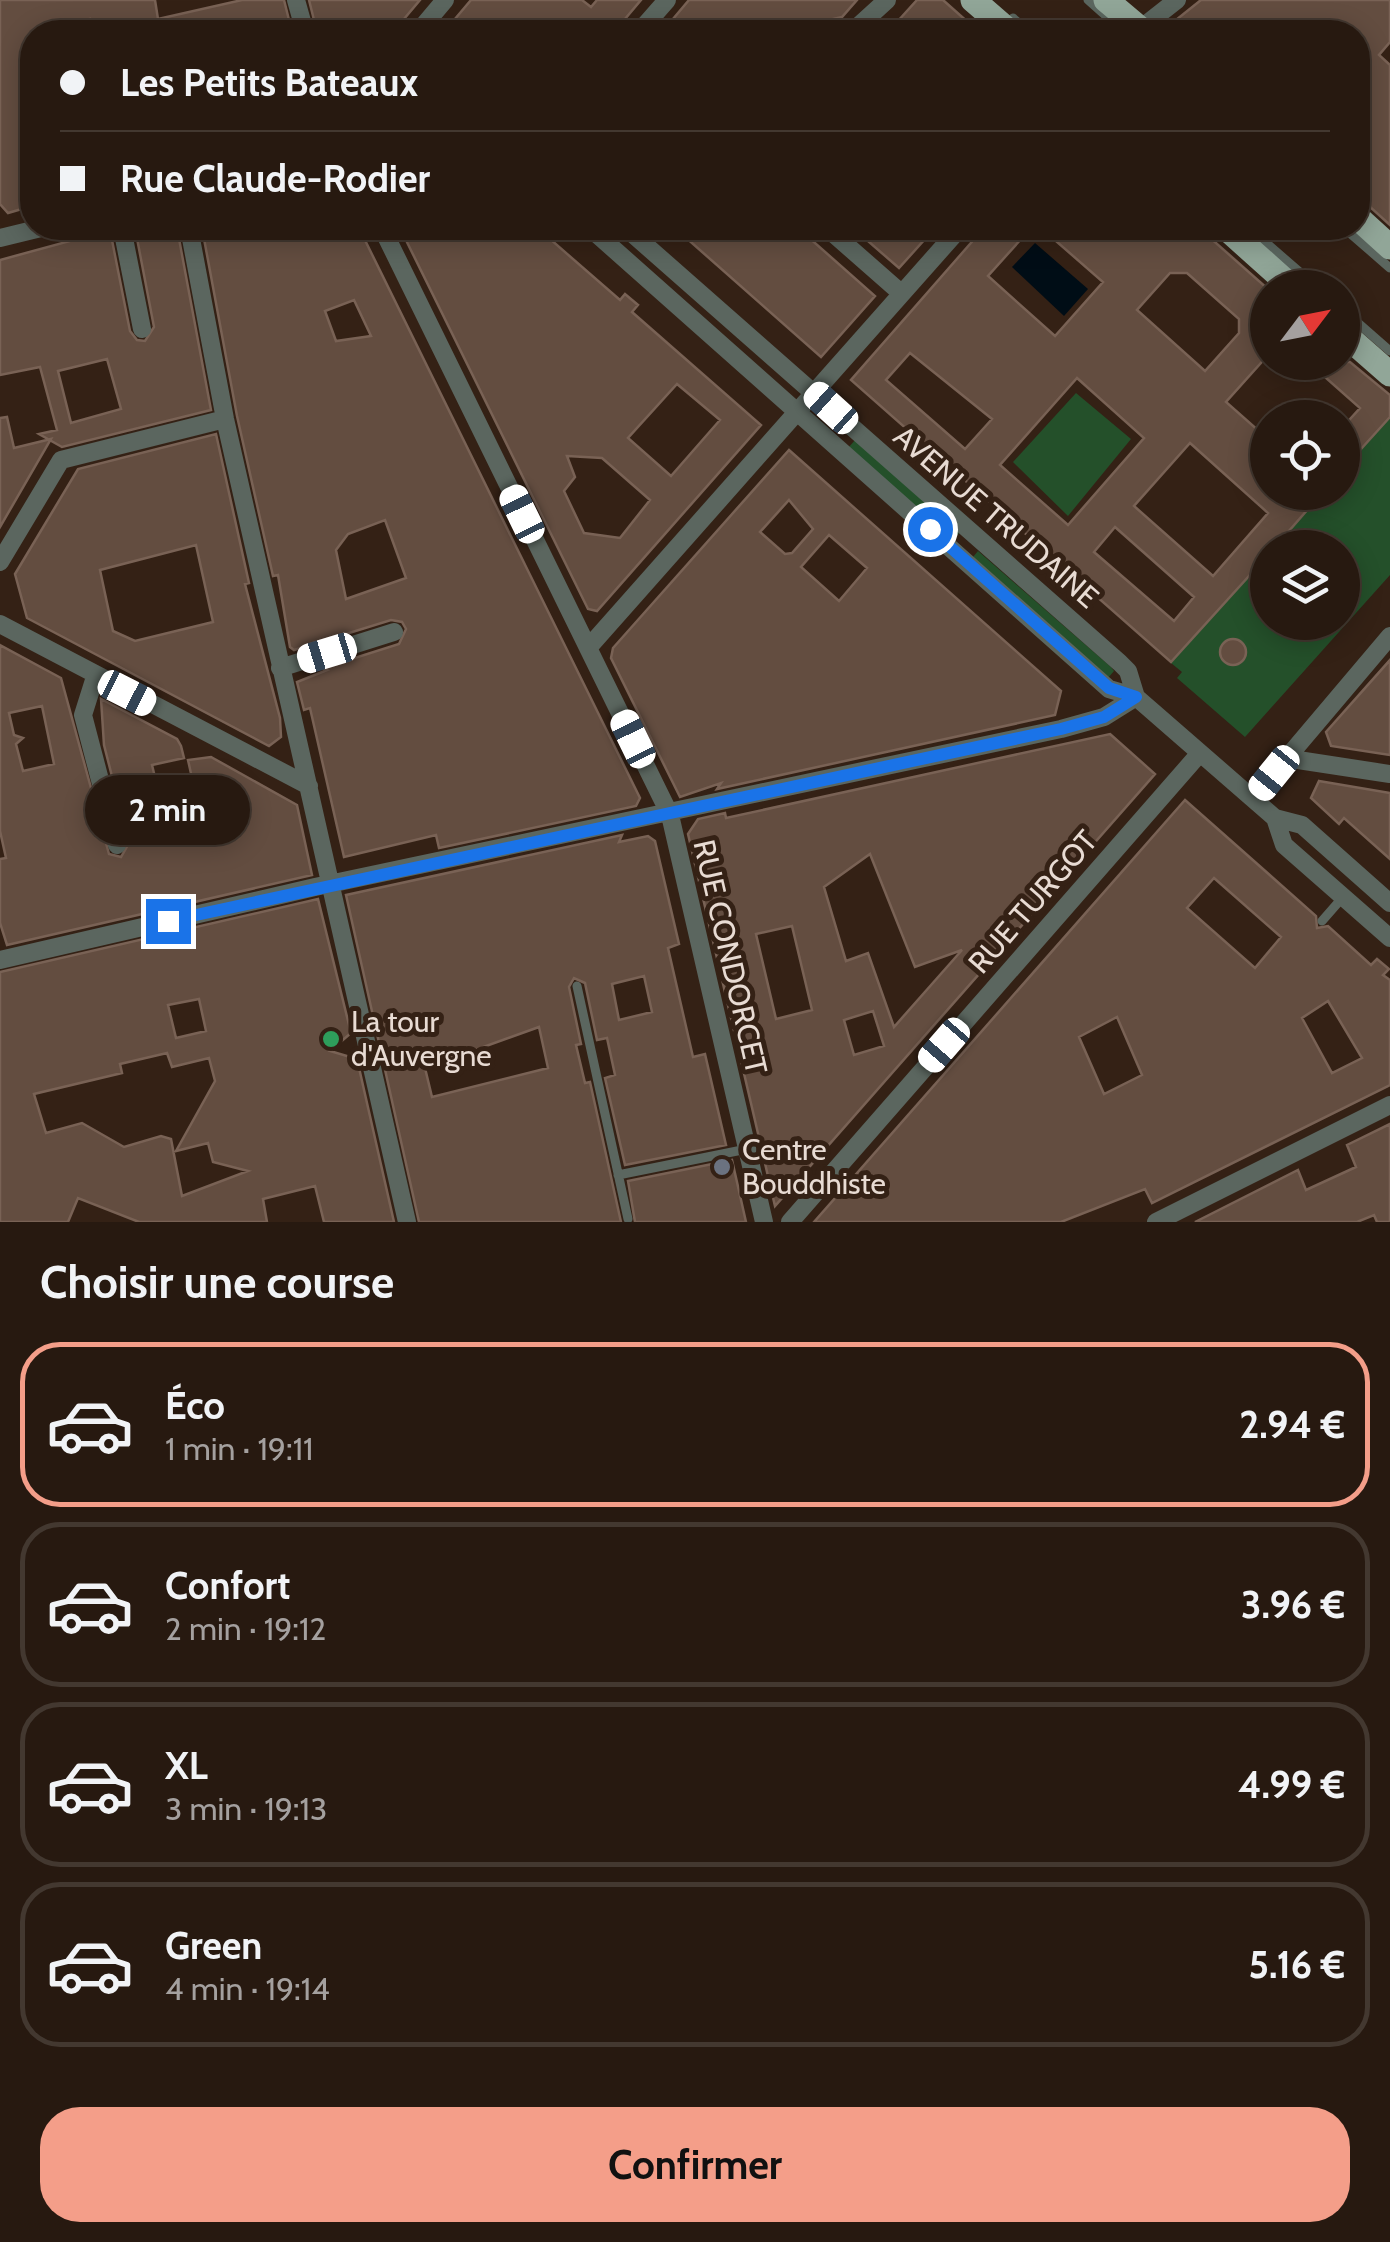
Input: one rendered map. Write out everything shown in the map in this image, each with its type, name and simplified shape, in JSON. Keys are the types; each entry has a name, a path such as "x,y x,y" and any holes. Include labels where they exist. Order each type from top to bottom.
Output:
{"main road":[{"path":"973,0 996,20"},
{"path":"1106,0 1125,20"},
{"path":"1370,228 1390,246"},
{"path":"1239,240 1273,270"},
{"path":"1360,348 1390,374"}],"street":[{"path":"430,8 445,0"},
{"path":"650,20 666,0"},
{"path":"865,20 887,0"},
{"path":"1151,20 1177,0"},
{"path":"124,240 142,329"},
{"path":"191,240 225,419 407,1222"},
{"name":"RUE CONDORCET","path":"388,240 670,815 764,1222"},
{"name":"AVENUE TRUDAINE","path":"604,240 1109,688 1136,697 1275,818 1302,825 1390,903"},
{"name":"AVENUE TRUDAINE","path":"640,240 1120,663 1128,671 1136,697"},
{"path":"840,240 900,293"},
{"path":"588,648 949,240"},
{"path":"0,562 62,460 225,419"},
{"path":"0,624 309,786"},
{"path":"280,668 394,632"},
{"path":"1253,798 1390,636"},
{"path":"96,677 84,715 117,845"},
{"path":"1,957 1061,729 1104,717 1136,697"},
{"name":"RUE TURGOT","path":"790,1222 1200,753"},
{"path":"1285,758 1390,774"},
{"name":"AVENUE TRUDAINE","path":"1275,818 1284,845 1390,938"},
{"path":"1156,1222 1390,1105"},
{"path":"1195,1203 1202,1222"}],"lane":[{"path":"992,0 1015,20"},
{"path":"1088,0 1119,20"},
{"path":"1263,240 1297,270"},
{"path":"1358,240 1390,268"},
{"path":"1360,325 1390,351"},
{"path":"1322,921 1343,897"},
{"path":"577,986 628,1218"},
{"path":"618,1175 746,1149"}],"green space":[{"path":"1076,393 1131,439 1068,516 1013,462"},
{"path":"1390,417 1390,575 1360,609 1360,530 1289,530 1308,510 1360,510 1360,451"},
{"path":"855,440 959,533 953,540 849,447"},
{"path":"978,551 1111,667 1114,671 1108,678 973,557"},
{"path":"1250,574 1250,640 1332,640 1245,737 1177,678 1182,672 1171,663"}],"shaded area":[{"path":"1035,243 1088,289 1064,316 1012,267"}],"building":[{"path":"0,0 155,0 158,19 242,0 284,0 289,20 20,20 20,210 8,213 0,204"},
{"path":"309,0 420,0 403,20 314,20"},
{"path":"471,0 582,0 591,7 597,0 641,0 624,20 454,20"},
{"path":"689,0 857,0 842,17 829,20 672,20"},
{"path":"917,0 943,0 966,20 899,20"},
{"path":"1201,0 1390,0 1390,42 1379,55 1390,65 1390,225 1370,207 1370,20 1176,20"},
{"path":"73,240 112,240 130,331 137,340 145,341 154,327 137,240 179,240 211,410 62,447 39,434 57,430 40,367 0,375 0,260","holes":["107,359 121,409 71,423 58,371"]},
{"path":"204,240 365,240 640,798 636,806 439,848 436,835 344,857 310,708 304,710 297,682 327,670 323,668 399,644 406,629 402,622 391,620 294,650 290,647 278,575 273,576 237,416","holes":["354,300 371,336 336,341 325,311","385,520 406,578 346,599 336,550 348,534"]},
{"path":"406,240 551,240 620,300 625,294 638,305 632,312 761,425 597,611 588,609","holes":["677,384 720,420 671,476 628,438","567,456 602,458 650,500 620,538 584,533 564,491 575,477"]},
{"path":"689,240 812,240 875,296 821,357"},
{"path":"867,240 924,240 899,268"},
{"path":"974,240 1020,240 988,276 1055,336 1103,282 1055,240 1213,240 1250,273 1250,375 1226,402 1250,423 1250,497 1190,443 1134,506 1213,576 1250,534 1250,575 1171,662 851,380","holes":["1170,273 1187,273 1239,319 1239,333 1205,371 1137,310","910,353 992,419 965,449 886,380","1077,378 1144,438 1068,525 1000,465","1115,527 1194,597 1174,621 1094,552"]},
{"path":"1360,370 1390,395 1390,417 1360,450 1360,400 1351,400 1328,380 1360,380"},
{"path":"7,417 14,448 51,439 0,527 0,418"},
{"path":"216,434 249,583 245,584 280,718 281,737 269,746 27,618 15,574 78,469","holes":["196,545 213,622 135,641 113,631 100,570"]},
{"path":"789,450 1061,691 1055,715 717,789 721,783 680,797 611,658 613,648","holes":["789,500 813,529 792,553 785,554 760,532","829,535 867,568 839,601 801,567"]},
{"path":"1265,510 1307,510 1290,530 1253,530 1268,513"},
{"path":"1233,639 1242,643 1246,652 1242,661 1233,665 1224,661 1220,652 1224,643"},
{"path":"0,645 61,678 109,854 121,857 129,843 104,745 101,699 177,739 181,746 184,758 152,765 162,806 159,839 203,828 188,760 211,757 297,805 312,875 7,945 0,923 0,859 6,858 0,831","holes":["42,706 54,764 23,771 16,744 23,738 14,735 9,713"]},
{"path":"1390,660 1390,755 1331,746 1326,732"},
{"path":"1110,734 1155,774 775,1206 688,834 698,819 725,813 726,818","holes":["870,854 915,967 962,950 894,1027 868,953 846,961 824,887","792,926 812,1010 776,1019 756,934","873,1011 884,1046 854,1055 844,1020"]},
{"path":"1319,781 1390,793 1390,859 1344,818 1339,824 1311,798"},
{"path":"1185,800 1316,916 1317,928 1328,926 1371,965 1377,959 1389,969 1383,975 1390,980 1390,1085 1152,1203 1145,1189 1061,1222 814,1222","holes":["1214,878 1281,937 1255,968 1187,908","1328,1001 1362,1058 1332,1073 1302,1018","1117,1017 1142,1075 1104,1094 1079,1037"]},
{"path":"622,835 619,842 648,836 655,841 679,944 668,948 693,1057 705,1054 726,1145 625,1165 605,1078 615,1075 607,1038 597,1040 585,983 574,978 569,987 581,1044 576,1045 585,1083 590,1082 621,1222 419,1222 346,895","holes":["644,976 652,1012 619,1020 612,984","539,1027 548,1068 432,1097 425,1068"]},
{"path":"318,899 351,1033 330,1051 357,1059 394,1222 324,1222 315,1186 263,1199 267,1222 139,1222 78,1198 68,1222 0,1222 0,972","holes":["199,999 206,1031 176,1038 168,1005","167,1053 172,1067 209,1058 215,1081 176,1151 208,1143 213,1162 248,1171 182,1196 171,1139 161,1136 124,1147 82,1123 46,1133 34,1094 122,1073 120,1064"]},
{"path":"1390,1124 1390,1222 1377,1222 1374,1215 1357,1222 1195,1222 1298,1170 1306,1190 1356,1167 1347,1145"},
{"path":"732,1160 746,1222 635,1222 628,1181"}],"place":[{"name":"La tour d'Auvergne","path":"331,1039"},
{"name":"Centre Bouddhiste","path":"722,1167"}],"route":[{"path":"168,921 1061,729 1104,717 1136,697 1109,688 930,529"}]}
